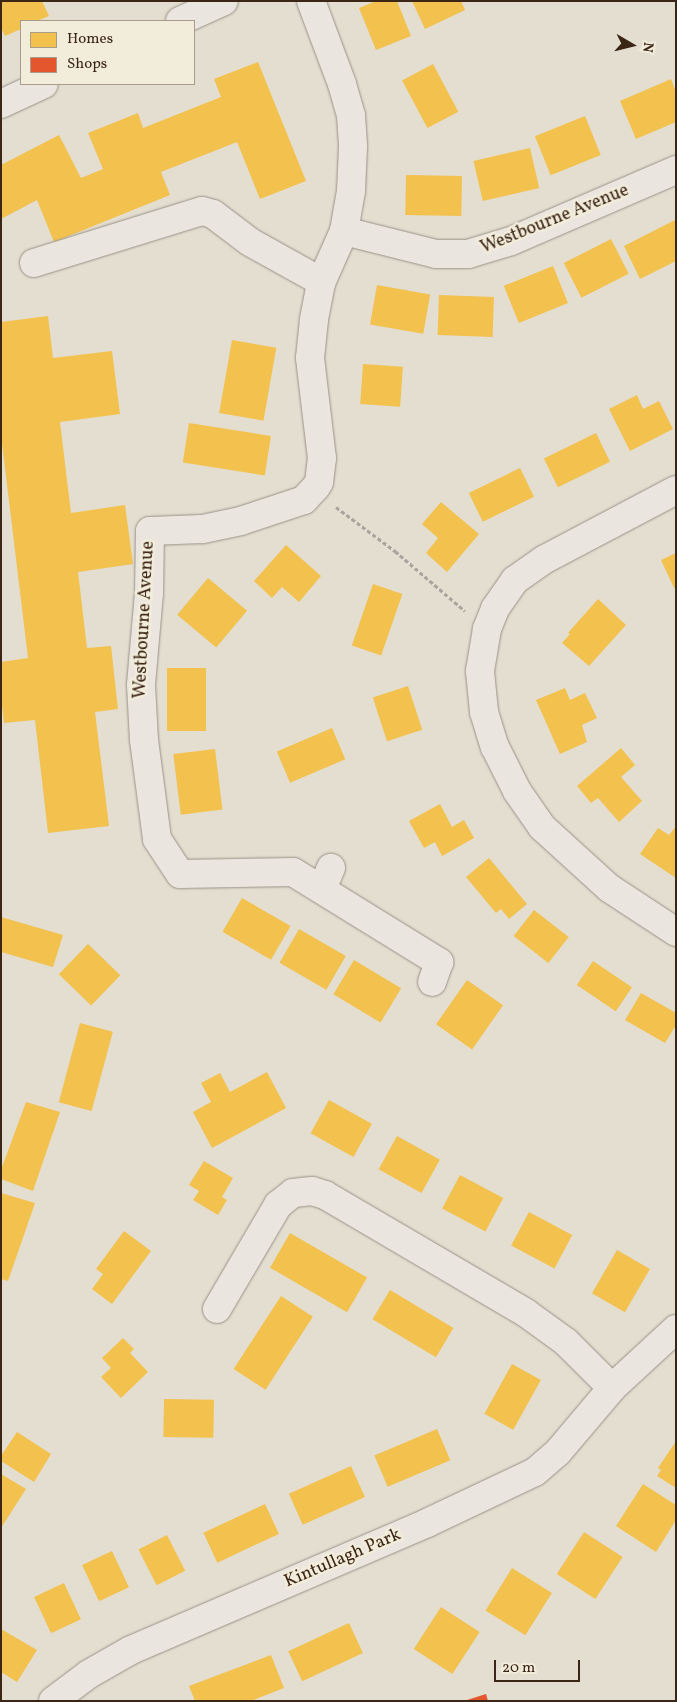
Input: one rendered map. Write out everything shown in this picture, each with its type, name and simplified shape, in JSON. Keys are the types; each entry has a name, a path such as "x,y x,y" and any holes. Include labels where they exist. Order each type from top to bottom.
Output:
{"street":[{"path":"182,20 224,1"},
{"path":"311,1 342,84 351,116 353,146 352,191 344,231 322,282 314,320 310,358 322,458 319,482 316,487"},
{"path":"1,104 42,85"},
{"name":"Westbourne Avenue","path":"344,231 436,254 468,254 511,240 676,170"},
{"path":"34,263 202,211 213,214 250,242 322,282"},
{"name":"Westbourne Avenue","path":"316,487 304,500 241,521 202,530 150,531 149,594 141,703 158,839 180,874 293,872 326,878 439,962 432,982"},
{"path":"676,490 529,568 506,592 495,609 487,629 480,672 482,703 495,747 517,791 542,826 572,856 622,898 676,932"},
{"path":"217,1309 278,1205 293,1193 312,1191 325,1195 526,1313 566,1342 612,1388"},
{"name":"Kintullagh Park","path":"53,1701 89,1674 131,1650 427,1523 529,1474 545,1464 558,1452 612,1388 676,1328"}],"path":[{"path":"316,487 338,508 395,551 487,629"}],"building: Homes":[{"path":"1,1 42,1 49,16 39,20 20,20 20,29 5,36 1,28"},
{"path":"376,1 397,1 411,36 376,50 359,8"},
{"path":"412,1 461,1 465,10 425,29"},
{"path":"258,62 306,181 260,199 237,142 161,172 170,195 54,242 37,200 1,219 1,165 59,135 81,178 103,169 88,133 138,113 143,128 221,97 214,79"},
{"path":"433,64 458,112 427,128 402,80"},
{"path":"671,79 676,92 676,122 636,139 620,101"},
{"path":"585,116 601,155 551,175 535,136"},
{"path":"530,148 539,188 483,201 473,161"},
{"path":"406,175 462,176 461,216 405,215"},
{"path":"675,220 676,261 640,279 624,246"},
{"path":"611,239 629,274 581,298 564,263"},
{"path":"553,266 568,303 519,323 504,286"},
{"path":"377,285 430,294 423,334 370,324"},
{"path":"439,295 494,297 493,337 438,335"},
{"path":"48,316 53,358 112,351 120,414 60,422 71,513 125,505 133,564 78,572 87,648 111,646 118,709 95,712 109,826 48,833 35,720 4,723 1,695 1,662 28,658 1,435 1,322"},
{"path":"232,340 276,348 263,421 219,413"},
{"path":"363,364 403,367 400,407 360,404"},
{"path":"637,395 643,409 659,401 673,429 630,451 609,409"},
{"path":"189,423 271,436 265,475 183,463"},
{"path":"596,433 610,462 558,487 544,458"},
{"path":"520,468 534,497 483,522 469,493"},
{"path":"441,502 479,534 447,572 426,553 438,538 422,524"},
{"path":"286,545 321,576 299,602 282,587 272,598 254,581"},
{"path":"676,553 676,587 674,588 661,560"},
{"path":"208,578 247,611 216,648 177,615"},
{"path":"373,584 402,594 381,656 352,645"},
{"path":"598,599 626,625 589,666 562,643 570,634 568,633"},
{"path":"167,668 206,668 206,731 167,731"},
{"path":"408,686 422,730 387,741 373,697"},
{"path":"565,688 570,700 585,693 597,718 582,725 587,742 560,754 536,700"},
{"path":"332,728 345,759 290,783 277,751"},
{"path":"621,748 635,765 621,777 642,801 619,822 598,798 591,803 577,786"},
{"path":"215,749 222,810 181,815 173,754"},
{"path":"440,804 452,827 464,820 474,838 442,856 435,842 424,848 409,821"},
{"path":"676,826 676,878 640,854 658,828 669,835"},
{"path":"489,858 527,904 509,919 501,909 496,913 466,877"},
{"path":"242,898 290,926 271,960 222,932"},
{"path":"534,910 569,937 548,963 514,936"},
{"path":"1,917 63,935 53,967 1,952"},
{"path":"299,929 346,956 326,990 280,963"},
{"path":"88,944 120,975 91,1005 59,974"},
{"path":"354,960 401,988 381,1023 333,994"},
{"path":"593,961 632,987 616,1011 577,985"},
{"path":"467,980 503,1005 472,1049 436,1024"},
{"path":"641,993 676,1013 676,1025 665,1043 625,1020"},
{"path":"80,1023 113,1032 92,1111 59,1102"},
{"path":"267,1072 286,1108 212,1148 193,1112 211,1102 201,1083 220,1073 230,1092"},
{"path":"329,1100 372,1124 353,1157 311,1133"},
{"path":"26,1102 60,1112 33,1191 1,1179 1,1170"},
{"path":"397,1136 440,1160 421,1193 379,1169"},
{"path":"204,1161 233,1178 222,1197 227,1200 218,1215 193,1200 199,1191 189,1185"},
{"path":"460,1175 503,1198 485,1232 442,1209"},
{"path":"1,1193 35,1203 8,1281 1,1279"},
{"path":"529,1212 572,1235 554,1269 511,1246"},
{"path":"124,1231 151,1251 112,1304 92,1289 103,1274 96,1269"},
{"path":"290,1233 367,1278 347,1312 270,1268"},
{"path":"617,1250 650,1269 625,1312 592,1293"},
{"path":"390,1290 453,1328 436,1357 372,1319"},
{"path":"281,1296 313,1317 265,1390 234,1369"},
{"path":"123,1338 134,1349 130,1353 148,1372 121,1398 101,1377 111,1368 102,1358"},
{"path":"512,1364 541,1380 513,1430 484,1414"},
{"path":"164,1399 214,1400 213,1438 163,1437"},
{"path":"437,1429 450,1460 388,1487 374,1456"},
{"path":"17,1432 51,1454 34,1482 1,1461 1,1456"},
{"path":"676,1441 676,1488 657,1476 661,1470 658,1468"},
{"path":"351,1466 365,1497 303,1525 289,1494"},
{"path":"1,1474 26,1489 1,1528"},
{"path":"643,1484 676,1505 676,1520 656,1552 616,1526"},
{"path":"265,1504 279,1534 217,1563 203,1533"},
{"path":"584,1532 623,1557 595,1599 557,1574"},
{"path":"167,1535 185,1571 157,1585 138,1550"},
{"path":"112,1551 129,1587 99,1601 82,1565"},
{"path":"512,1568 552,1593 525,1635 486,1610"},
{"path":"64,1583 81,1619 51,1633 34,1597"},
{"path":"441,1607 480,1632 452,1674 414,1649"},
{"path":"349,1623 363,1653 302,1681 288,1651"},
{"path":"1,1629 37,1650 17,1682 1,1672"},
{"path":"271,1655 284,1688 251,1701 195,1701 189,1686"}],"building: Shops":[{"path":"486,1694 488,1701 467,1701 467,1700"}]}
